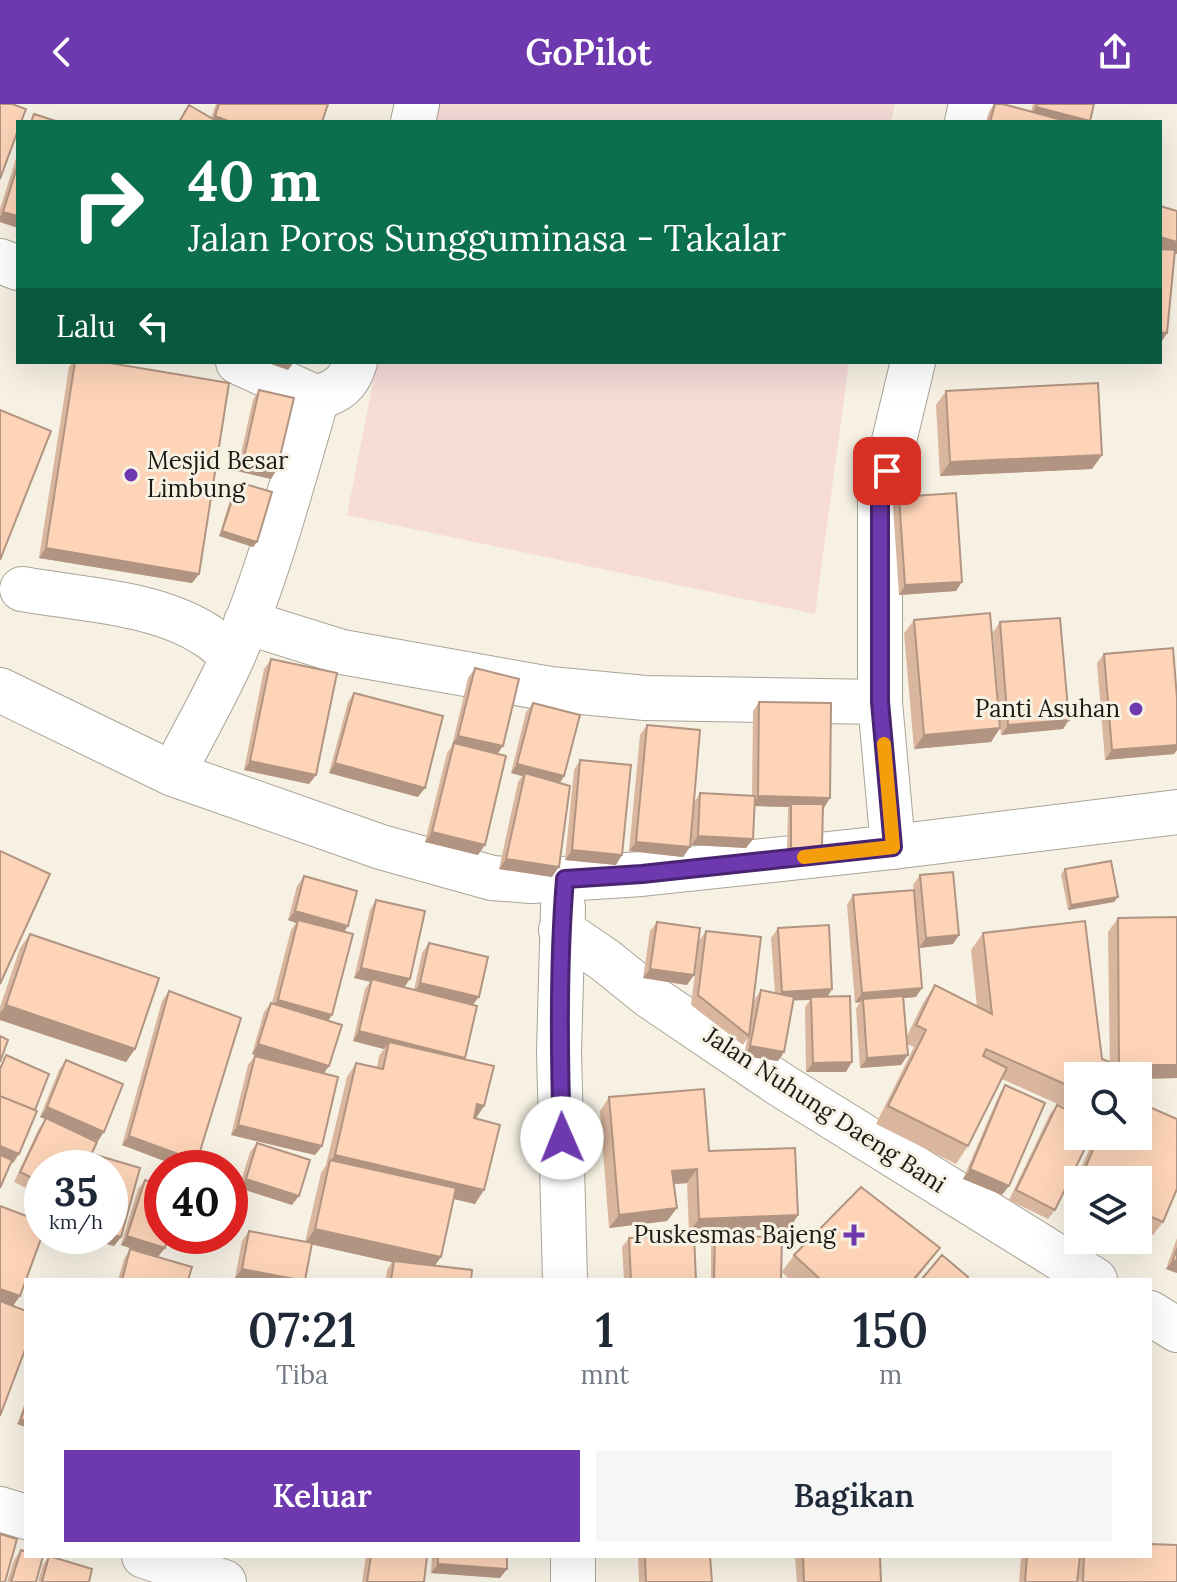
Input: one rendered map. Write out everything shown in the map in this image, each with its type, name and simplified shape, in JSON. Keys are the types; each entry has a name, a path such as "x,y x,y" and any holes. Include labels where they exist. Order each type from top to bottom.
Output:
{"main road":[{"path":"242,364 317,398"},
{"path":"173,774 240,639 287,500 317,398 343,386 351,377 354,364"},
{"path":"893,847 880,702 880,499 913,364"},
{"path":"22,589 145,610 175,619 203,633 342,652 550,689 645,698 880,702"},
{"path":"0,690 173,774 381,847 492,878 531,881 642,874 1177,812"},
{"path":"565,879 559,1052 565,1278"},
{"name":"Jalan Nuhung Daeng Bani","path":"561,930 651,997 781,1085 1092,1278"},
{"path":"1152,1314 1177,1330"},
{"path":"0,1509 24,1516"},
{"path":"150,1558 224,1582"},
{"path":"573,1558 573,1582"}],"shaded area":[{"path":"429,104 895,104 891,120 425,120"},
{"path":"377,364 849,364 815,614 347,515"}],"building":[{"path":"0,104 12,104 26,109 22,120 16,120 16,135 0,179"},
{"path":"219,104 328,104 323,120 226,120 215,116"},
{"path":"995,104 1003,104 1062,120 991,120"},
{"path":"1037,104 1094,104 1090,120 1036,107"},
{"path":"189,105 215,120 180,120"},
{"path":"34,114 53,120 32,120"},
{"path":"16,170 16,215 3,212"},
{"path":"1162,207 1177,211 1177,242 1162,238"},
{"path":"1162,249 1175,250 1167,333 1162,332"},
{"name":"Mesjid Besar Limbung","path":"75,364 116,364 229,383 199,574 46,548"},
{"path":"1098,383 1102,455 950,462 946,391"},
{"path":"259,390 294,398 277,469 243,462"},
{"path":"0,410 51,431 0,560"},
{"path":"238,482 272,492 257,542 222,531"},
{"path":"956,493 962,582 905,585 899,497"},
{"path":"990,613 1000,728 924,735 914,620"},
{"path":"1060,618 1069,720 1008,725 1000,622"},
{"name":"Panti Asuhan","path":"1173,648 1177,745 1112,750 1104,654"},
{"path":"271,659 337,673 316,775 250,761"},
{"path":"475,668 519,679 503,746 458,736"},
{"path":"354,693 443,716 425,788 335,763"},
{"path":"759,702 831,703 830,798 758,796"},
{"path":"533,703 580,715 564,776 517,764"},
{"path":"647,725 700,730 690,847 636,842"},
{"path":"454,743 506,756 485,845 432,832"},
{"path":"580,760 631,765 622,855 572,850"},
{"path":"525,773 570,786 559,867 506,859"},
{"path":"700,793 755,796 753,839 698,836"},
{"path":"791,804 823,804 822,848 791,848"},
{"path":"0,851 50,874 0,984"},
{"path":"1111,861 1118,897 1071,905 1065,869"},
{"path":"953,872 959,935 926,938 920,875"},
{"path":"304,876 357,891 348,926 295,911"},
{"path":"914,890 922,988 862,993 853,895"},
{"path":"376,900 425,911 410,979 361,968"},
{"path":"1177,917 1177,1065 1119,1062 1118,918"},
{"path":"298,920 353,934 332,1015 278,1000"},
{"path":"1085,921 1102,1059 1110,1062 1064,1062 1064,1084 986,1049 983,1056 1007,1068 968,1146 888,1106 926,1030 916,1025 935,985 992,1014 983,933"},
{"path":"657,922 700,928 694,975 650,969"},
{"path":"829,925 832,989 782,992 778,928"},
{"path":"706,931 761,937 749,1036 698,995"},
{"path":"30,934 159,978 135,1049 6,1005"},
{"path":"429,943 488,957 479,997 420,983"},
{"path":"372,979 477,1006 465,1058 359,1031"},
{"path":"761,990 794,997 784,1052 750,1046"},
{"path":"169,991 241,1018 200,1150 167,1150 129,1136"},
{"path":"850,996 852,1062 813,1063 811,997"},
{"path":"903,996 908,1055 867,1058 863,999"},
{"path":"271,1003 342,1025 329,1066 258,1044"},
{"path":"0,1036 8,1040 0,1062"},
{"path":"389,1042 494,1066 484,1106 477,1104 474,1118 500,1125 484,1190 335,1155 356,1063 383,1069"},
{"path":"6,1055 49,1074 35,1110 0,1096 0,1069"},
{"path":"255,1056 338,1077 322,1146 238,1125"},
{"path":"66,1060 123,1084 104,1132 47,1107"},
{"path":"1005,1085 1045,1103 1009,1186 970,1169"},
{"path":"704,1089 709,1151 795,1148 798,1215 699,1219 697,1169 672,1171 677,1208 619,1215 609,1097"},
{"path":"0,1096 37,1111 19,1154 0,1146"},
{"path":"1057,1105 1064,1108 1064,1150 1084,1150 1076,1166 1064,1166 1064,1192 1055,1210 1016,1190"},
{"path":"1152,1108 1177,1119 1177,1189 1163,1222 1152,1217 1152,1166 1086,1166 1093,1150 1152,1150"},
{"path":"46,1118 97,1142 93,1150 31,1150"},
{"path":"257,1143 310,1160 299,1196 248,1180"},
{"path":"0,1155 12,1160 0,1188"},
{"path":"330,1160 456,1188 441,1257 315,1229"},
{"path":"128,1164 140,1168 128,1212"},
{"path":"144,1183 144,1241 128,1236"},
{"name":"Puskesmas Bajeng","path":"861,1187 940,1248 915,1278 819,1278 794,1255"},
{"path":"0,1206 24,1215 24,1254 35,1254 24,1278 20,1296 0,1289"},
{"path":"249,1231 312,1243 305,1278 242,1269 245,1254 248,1254"},
{"path":"694,1235 696,1278 631,1278 629,1238"},
{"path":"715,1236 782,1237 781,1278 714,1278"},
{"path":"130,1249 192,1267 189,1278 123,1278"},
{"path":"942,1255 968,1277 967,1278 923,1278"},
{"path":"394,1261 472,1270 471,1278 391,1278"},
{"path":"0,1301 24,1310 24,1352 0,1416"},
{"path":"0,1534 17,1539 5,1582 0,1582"},
{"path":"1152,1544 1177,1545 1177,1582 1083,1582 1084,1558 1152,1558"},
{"path":"21,1550 24,1558 42,1558 36,1582 11,1582"},
{"path":"48,1558 92,1569 89,1582 42,1582"},
{"path":"371,1558 427,1558 424,1582 367,1582"},
{"path":"438,1558 507,1558 507,1569 438,1564"},
{"path":"645,1558 710,1558 712,1582 646,1582"},
{"path":"803,1558 880,1558 881,1582 804,1582"},
{"path":"1027,1558 1080,1558 1077,1582 1025,1582"}],"slow traffic":[{"path":"804,857 893,847 884,744"}],"place":[{"name":"Mesjid Besar Limbung","path":"131,475"},
{"name":"Panti Asuhan","path":"1136,709"},
{"name":"Puskesmas Bajeng","path":"854,1235"}],"route":[{"path":"562,1138 559,1052 565,879 642,874 893,847 880,702 880,499 887,471"}]}
